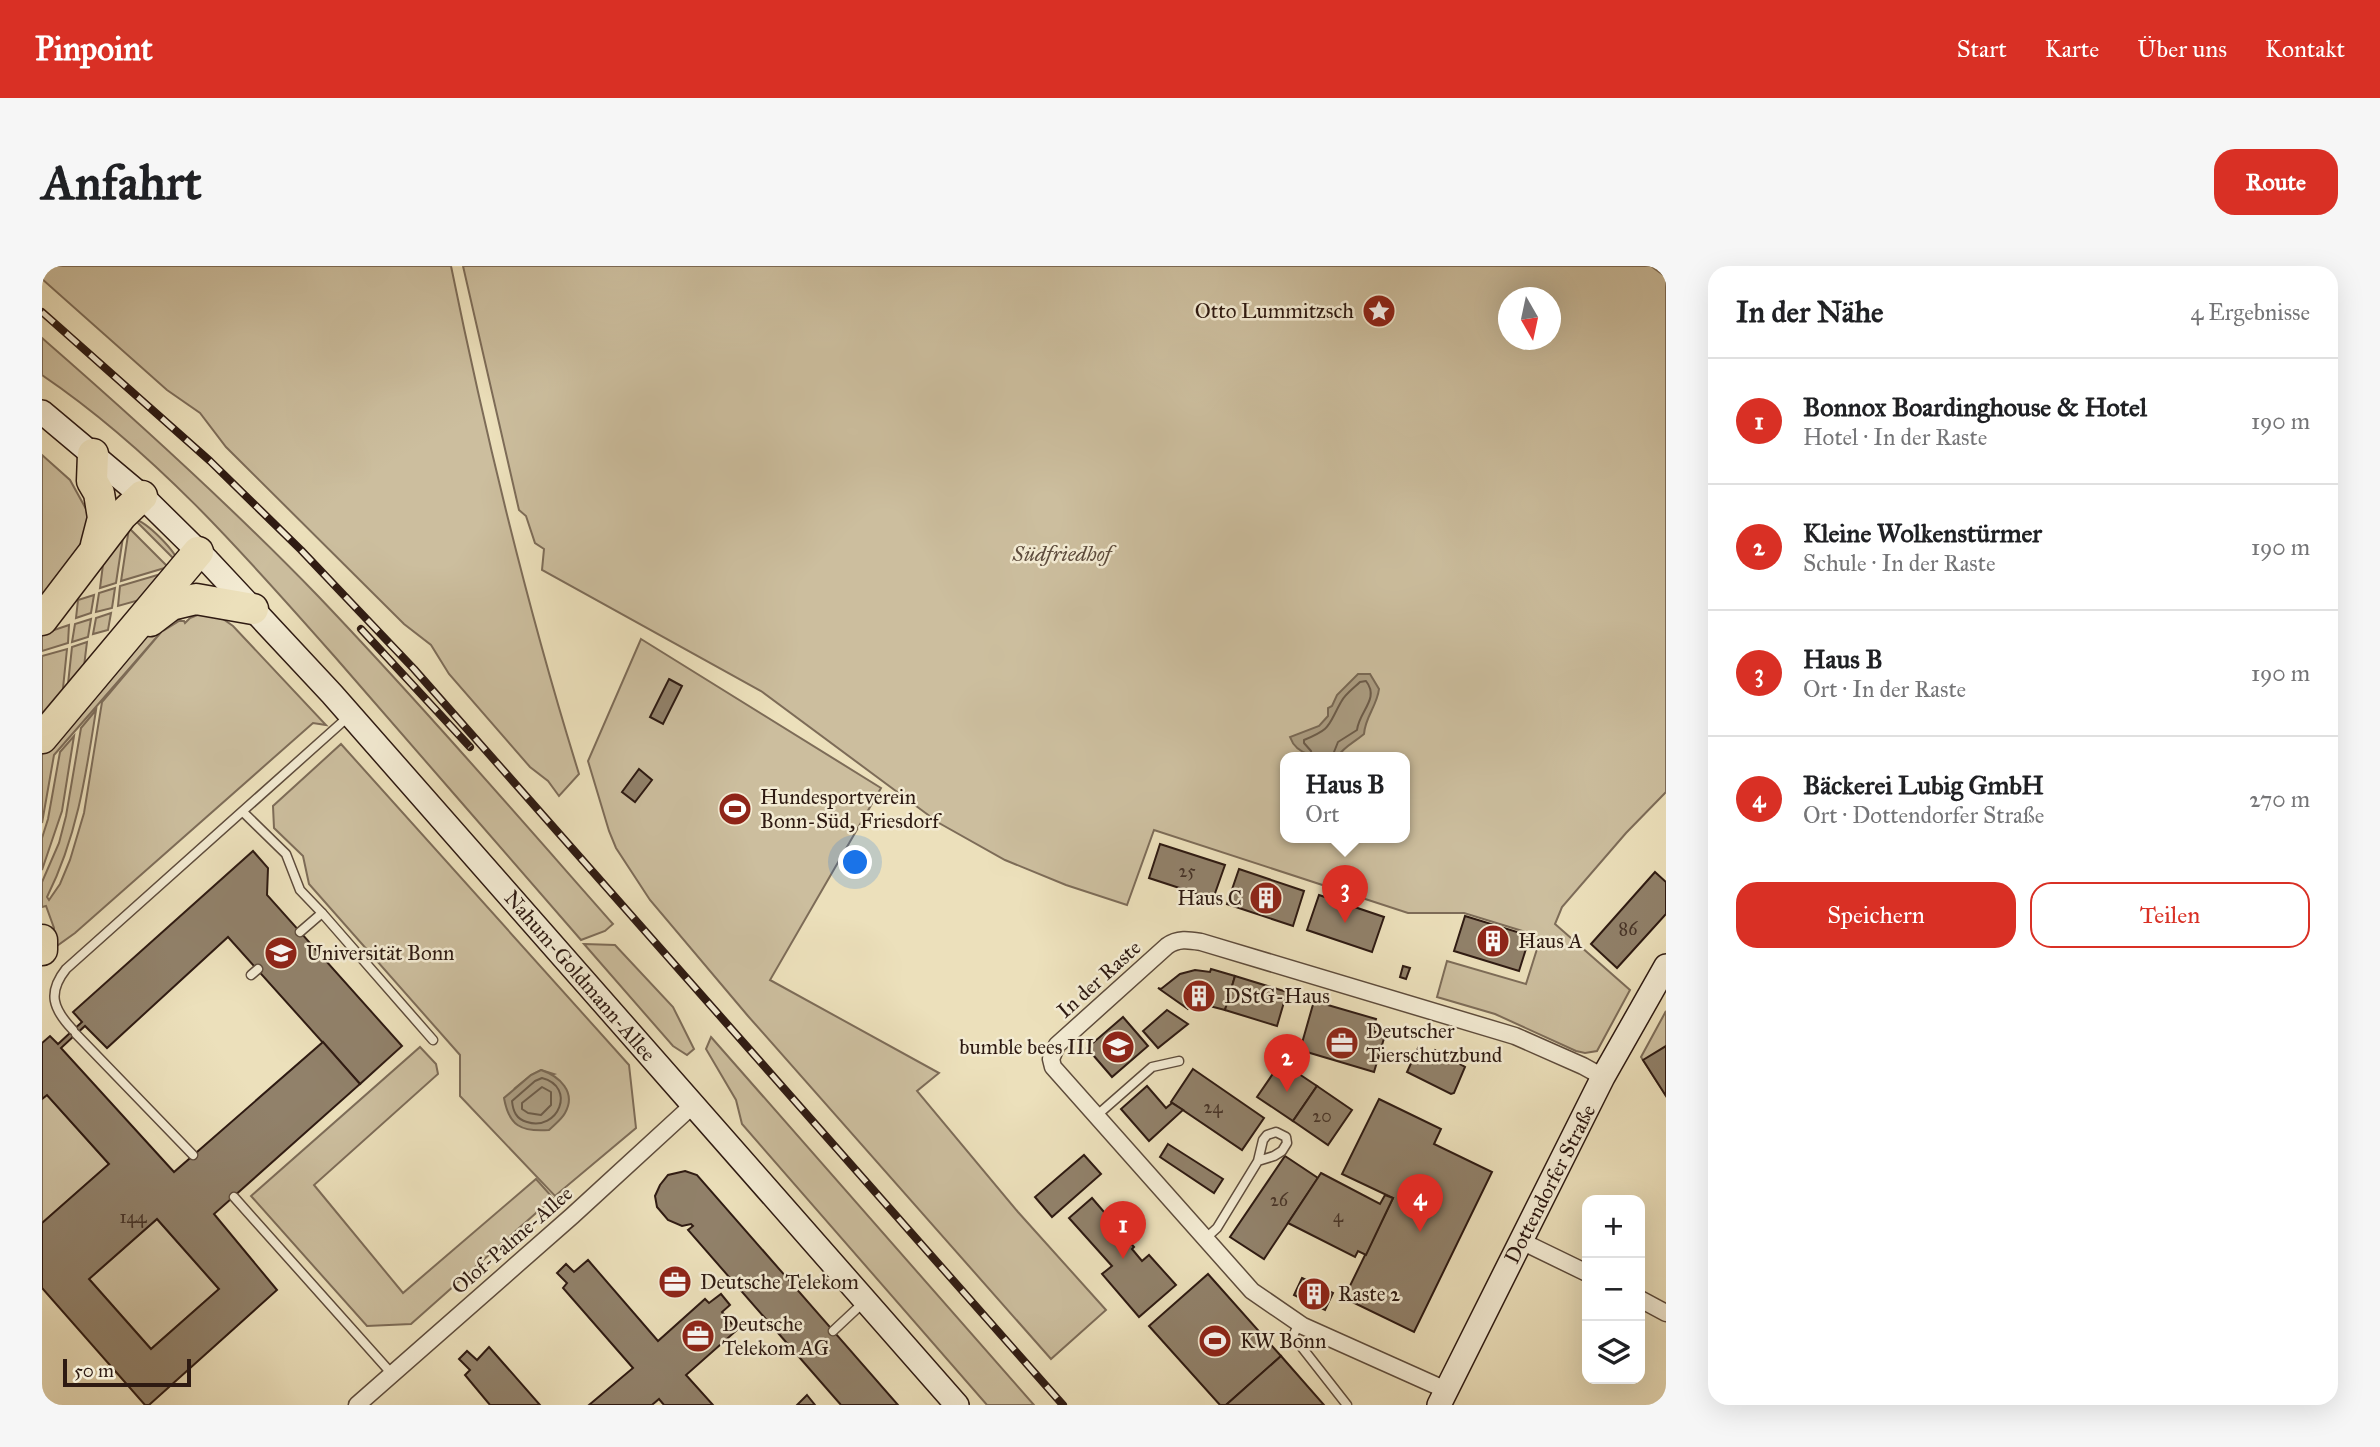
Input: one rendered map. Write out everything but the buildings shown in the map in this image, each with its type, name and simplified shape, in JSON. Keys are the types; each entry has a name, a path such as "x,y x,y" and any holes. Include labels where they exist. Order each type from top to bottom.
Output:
{"highway":[{"path":"93,454 92,481 99,493 103,518 93,552"},
{"path":"42,620 122,515 142,496"},
{"path":"42,738 198,552"},
{"path":"125,641 171,605 196,599 253,609"},
{"path":"42,940 42,950"}],"main road":[{"name":"Nahum-Goldmann-Allee","path":"42,412 142,496 253,609 351,715 957,1405"},
{"name":"Dottendorfer Straße","path":"1443,1397 1603,1077 1666,966"}],"street":[{"name":"In der Raste","path":"1443,1397 1299,1323 1252,1291 1053,1068 1052,1052 1167,946 1182,941 1202,942 1515,1036 1603,1077"},
{"name":"Olof-Palme-Allee","path":"357,1405 572,1216 693,1105"},
{"path":"1521,1241 1582,1271"},
{"path":"1645,1302 1666,1312"}],"lane":[{"path":"193,1155 75,1032 57,1008 54,996 56,982 66,970 351,715"},
{"path":"243,812 286,854 300,890 433,1040"},
{"path":"300,932 322,913"},
{"path":"1096,1117 1152,1068 1179,1062"},
{"path":"1205,1239 1217,1228 1258,1161"},
{"path":"234,1197 392,1374"},
{"path":"833,1331 866,1300"},
{"path":"1299,1323 1293,1336 1347,1405"}],"green space":[{"path":"42,266 451,266 509,522 579,774 559,796 548,781 530,767 449,674 431,645 404,624 226,447 200,413 167,390 42,279"},
{"name":"Südfriedhof","path":"463,266 1651,266 1666,277 1666,792 1626,833 1562,907 1555,924 1630,990 1597,1051 1576,1051 1495,1014 1437,997 1447,961 1526,984 1537,949 1529,945 1532,934 1464,913 1408,913 1154,830 1127,905 1066,885 1005,860 939,823 761,691 542,570 544,549 535,543 526,516 519,510"},
{"path":"42,338 183,464 318,596 430,717 613,924 605,931 581,940 335,657 197,506 122,437 42,375"},
{"path":"42,455 70,480 96,527 42,607"},
{"path":"134,519 146,525 160,538 173,552 179,564"},
{"path":"125,524 116,583 100,588 105,549"},
{"path":"129,528 168,567 121,581"},
{"path":"171,571 154,596 118,606 120,586"},
{"path":"115,588 112,608 96,612 99,593"},
{"path":"94,595 91,613 76,618 78,600"},
{"path":"111,613 108,630 93,634 96,618"},
{"path":"200,614 223,619 233,626 326,725 313,723 75,933 54,948 54,928 46,906 42,907 42,882 59,843 66,816 81,728 96,710 79,805 66,852 47,897 49,900 60,884 70,860 84,813 102,702 162,631 54,755 42,823 42,754 161,618 182,618 172,622 163,631 179,621 185,623"},
{"path":"91,619 88,637 72,642 75,624"},
{"path":"69,625 68,643 42,651 42,634"},
{"name":"Hundesportverein Bonn-Süd, Friesdorf","path":"641,639 881,788 770,980 939,1073 917,1091 1018,1212 1106,1310 1051,1359 748,1016 650,900 616,848 588,761"},
{"path":"87,642 83,674 67,693 72,647"},
{"path":"67,649 62,698 42,722 42,656"},
{"path":"74,736 62,811 42,870 42,838 60,752"},
{"path":"341,744 629,1065 636,1128 555,1196 460,1096 460,1055 309,884 303,856 274,828 273,806","holes":["541,1070 554,1074 514,1089"]},
{"path":"584,944 615,945 673,1007 694,1049 687,1055 673,1046"},
{"path":"1666,1011 1666,1096 1641,1057"},
{"path":"711,1037 1034,1405 987,1405 742,1124 736,1100 706,1049"},
{"path":"420,1047 436,1064 438,1074 314,1185 403,1293 536,1179 553,1198 411,1324 367,1326 251,1196"},
{"path":"47,1095 109,1164 42,1223 42,1099"},
{"path":"157,1219 219,1289 151,1349 89,1279"}],"water":[{"path":"1358,674 1370,674 1379,689 1364,734 1342,752 1303,752 1298,749 1290,737 1319,726 1328,716 1328,708 1332,706 1337,695"},
{"path":"541,1070 554,1076 564,1086 569,1098 568,1105 562,1117 549,1130 531,1130 513,1121 504,1098"}],"railway":[{"path":"42,312 210,461 301,550 414,669 1063,1405"},
{"path":"361,629 470,747"}],"place":[{"name":"Otto Lummitzsch","path":"1379,311"},
{"name":"Hundesportverein Bonn-Süd, Friesdorf","path":"735,809"},
{"name":"Haus C","path":"1266,898"},
{"name":"Haus B","path":"1345,923"},
{"name":"Haus A","path":"1493,941"},
{"name":"Universität Bonn","path":"281,953"},
{"name":"DStG-Haus","path":"1199,996"},
{"name":"Deutscher Tierschutzbund","path":"1342,1043"},
{"name":"bumble bees III","path":"1118,1047"},
{"name":"Kleine Wolkenstürmer","path":"1287,1092"},
{"name":"Bäckerei Lubig GmbH","path":"1420,1232"},
{"name":"Bonnox Boardinghouse & Hotel","path":"1123,1259"},
{"name":"Deutsche Telekom","path":"675,1282"},
{"name":"Raste 2","path":"1314,1294"},
{"name":"Deutsche Telekom AG","path":"698,1336"},
{"name":"KW Bonn","path":"1215,1341"}]}
